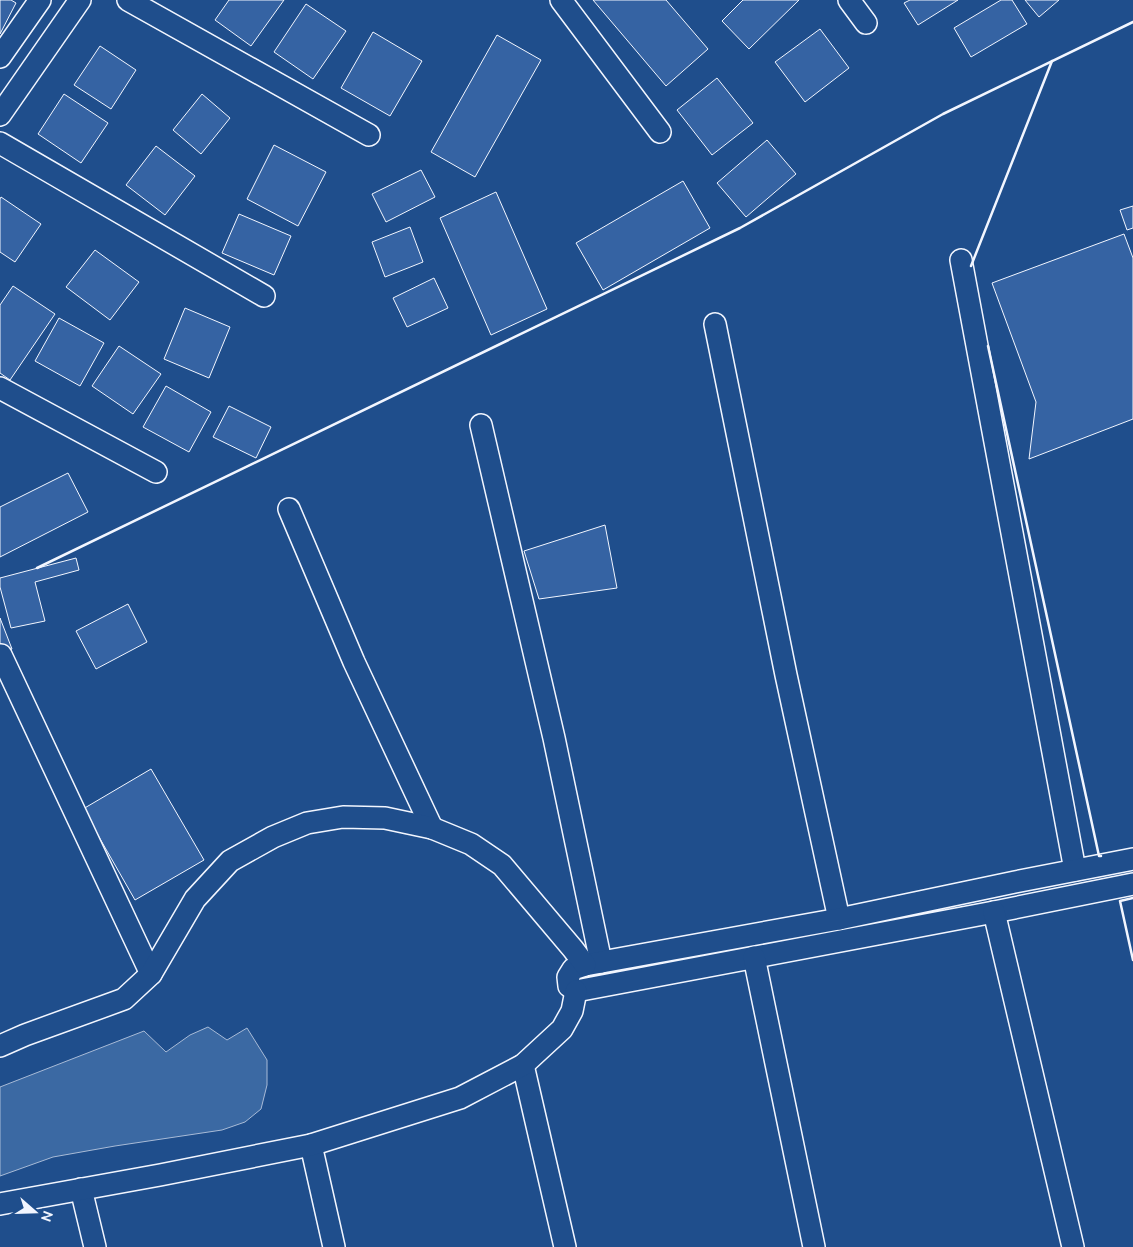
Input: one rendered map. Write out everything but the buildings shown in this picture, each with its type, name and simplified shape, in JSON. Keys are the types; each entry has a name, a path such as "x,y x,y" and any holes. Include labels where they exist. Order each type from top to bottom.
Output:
{"street":[{"path":"0,57 40,0"},
{"path":"0,115 80,0"},
{"path":"128,0 369,135"},
{"path":"561,0 660,132"},
{"path":"849,0 866,23"},
{"path":"0,143 264,296"},
{"path":"961,260 1075,870"},
{"path":"715,324 786,674 839,918"},
{"path":"0,388 156,472"},
{"path":"481,425 554,738 593,964"},
{"path":"289,509 354,662 432,828"},
{"path":"1,655 151,974"},
{"path":"0,1046 124,999 151,974 195,899 230,861 273,837 308,823 343,817 385,818 432,828 471,844 502,865 573,950 593,964"},
{"path":"1133,859 839,918 593,964 573,969 568,977 569,986 576,991 1133,884"},
{"path":"994,912 1073,1247"},
{"path":"754,957 814,1247"},
{"path":"0,1204 311,1145 460,1098 523,1065 562,1029 572,1011 576,991"},
{"path":"523,1065 565,1247"},
{"path":"311,1145 334,1247"},
{"path":"81,1189 95,1247"}],"water":[{"path":"208,1027 227,1040 247,1028 267,1060 267,1085 261,1109 245,1122 222,1130 53,1157 0,1176 0,1087 144,1031 166,1052 190,1035"}],"wall":[{"path":"37,568 740,228 943,114 1133,22"},
{"path":"971,266 1052,61"},
{"path":"988,346 1099,856 1101,856"},
{"path":"1133,898 1120,901 1133,960"}]}
